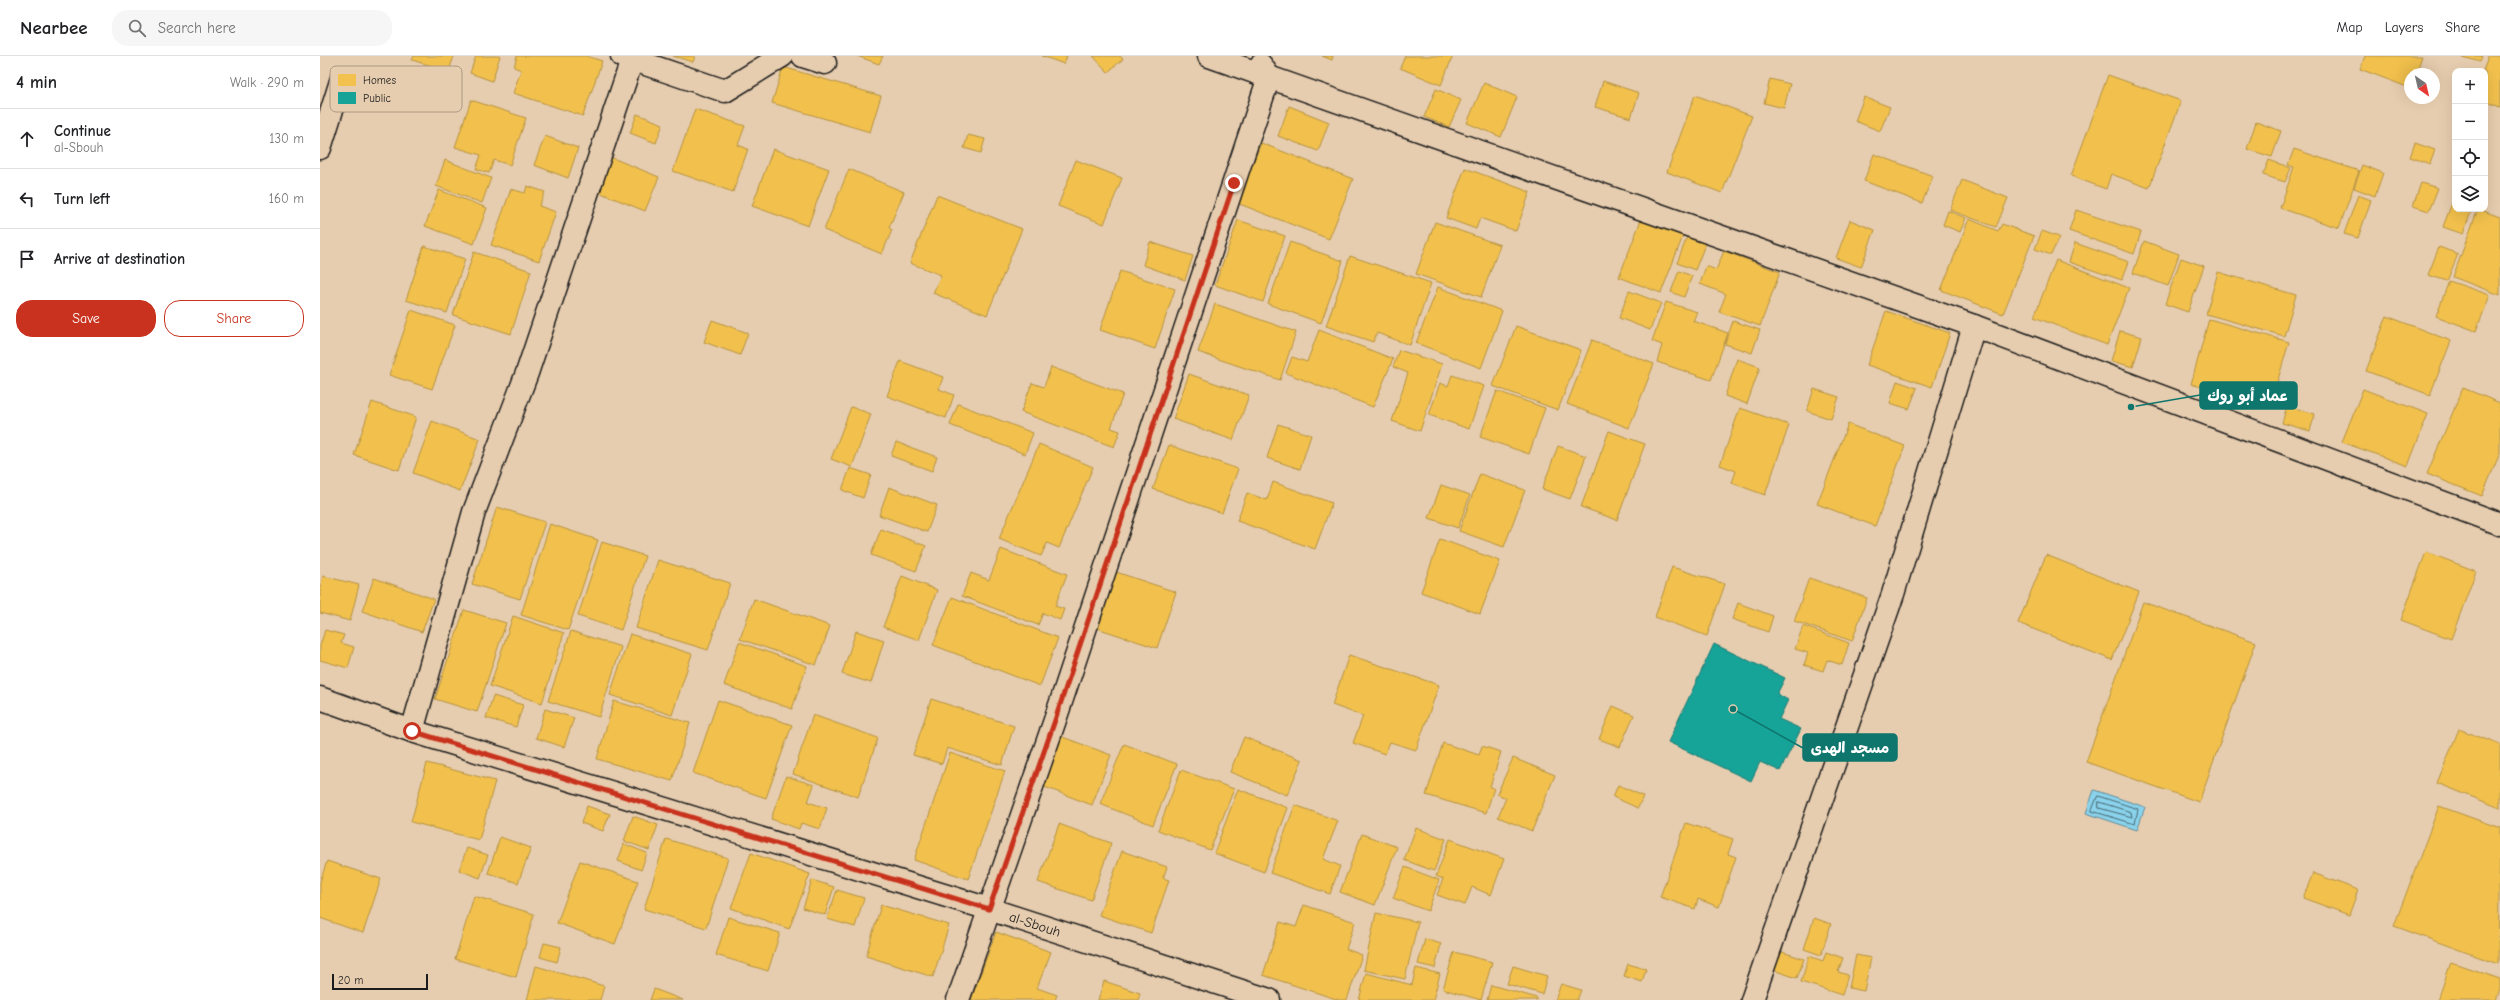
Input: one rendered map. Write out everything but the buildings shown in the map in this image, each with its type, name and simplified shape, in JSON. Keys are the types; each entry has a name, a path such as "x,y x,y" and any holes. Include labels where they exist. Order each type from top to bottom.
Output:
{"street":[{"path":"412,731 474,512 527,373 627,58 725,91 782,56"},
{"path":"803,56 825,63"},
{"path":"1210,56 1974,326 2500,524"},
{"path":"1255,56 1269,77"},
{"path":"958,1000 1054,723 1269,77"},
{"path":"320,148 331,112"},
{"path":"1752,1000 1893,594 1974,326"},
{"name":"al-Sbouh","path":"320,698 412,731 989,909 1269,1000"}],"water":[{"path":"2094,790 2145,807 2137,830 2086,813"}],"place":[{"name":"عماد أبو روك","path":"2131,407"},
{"name":"مسجد الهدى","path":"1733,709"}],"route":[{"path":"412,731 989,909 1054,723 1234,183"}]}
